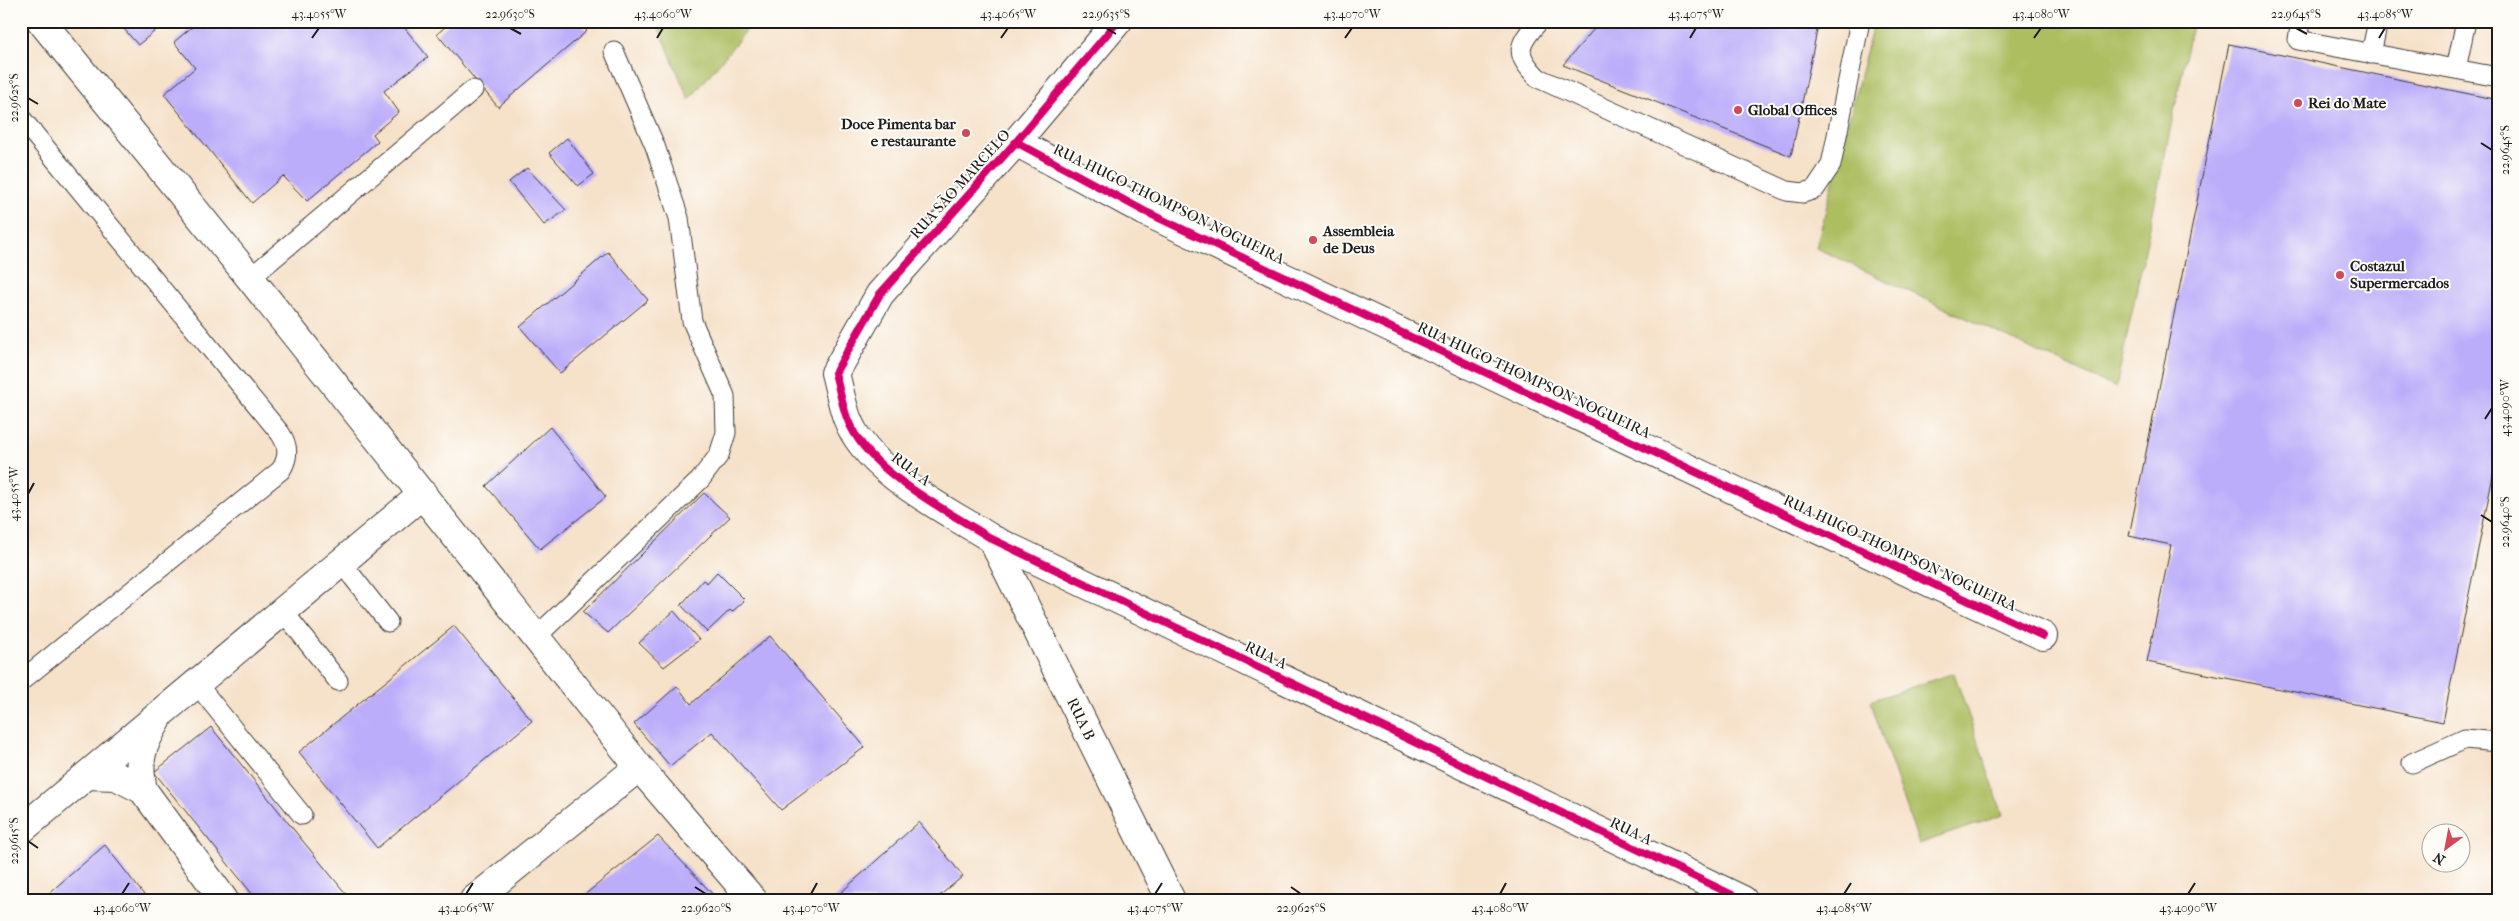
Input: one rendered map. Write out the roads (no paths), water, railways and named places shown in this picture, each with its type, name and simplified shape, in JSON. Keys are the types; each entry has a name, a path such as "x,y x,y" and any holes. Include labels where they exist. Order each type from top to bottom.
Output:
{"street":[{"path":"42,21 423,494 639,767 753,900"},
{"name":"RUA SÃO MARCELO","path":"836,373 880,294 1016,142 1118,21"},
{"name":"RUA HUGO THOMPSON NOGUEIRA","path":"1016,142 1144,211 2043,636"},
{"name":"RUA A","path":"836,373 847,419 860,441 882,466 992,539 1743,900"},
{"path":"21,830 423,494"},
{"name":"RUA B","path":"992,539 1171,900"},
{"path":"163,711 141,752 139,769 143,790 224,900"},
{"path":"474,900 639,767"},
{"path":"86,775 116,776 143,790"}],"lane":[{"path":"1539,21 1525,36 1520,51 1524,64 1538,78 1787,191 1803,193 1815,189 1831,165 1860,21"},
{"path":"2301,21 2298,40 2498,77"},
{"path":"2372,54 2378,21"},
{"path":"2456,70 2466,21"},
{"path":"536,637 700,480 719,455 726,433 725,396 692,321 679,218 655,146 614,51"},
{"path":"250,278 473,90"},
{"path":"21,118 280,433 286,441 288,453 281,470 21,681"},
{"path":"341,562 388,622"},
{"path":"283,611 338,680"},
{"path":"196,683 302,815"},
{"path":"2412,763 2465,739 2498,742"}],"place":[{"name":"Rei do Mate","path":"2298,103"},
{"name":"Global Offices","path":"1738,110"},
{"name":"Doce Pimenta bar e restaurante","path":"966,133"},
{"name":"Assembleia de Deus","path":"1313,240"},
{"name":"Costazul Supermercados","path":"2340,275"}]}
